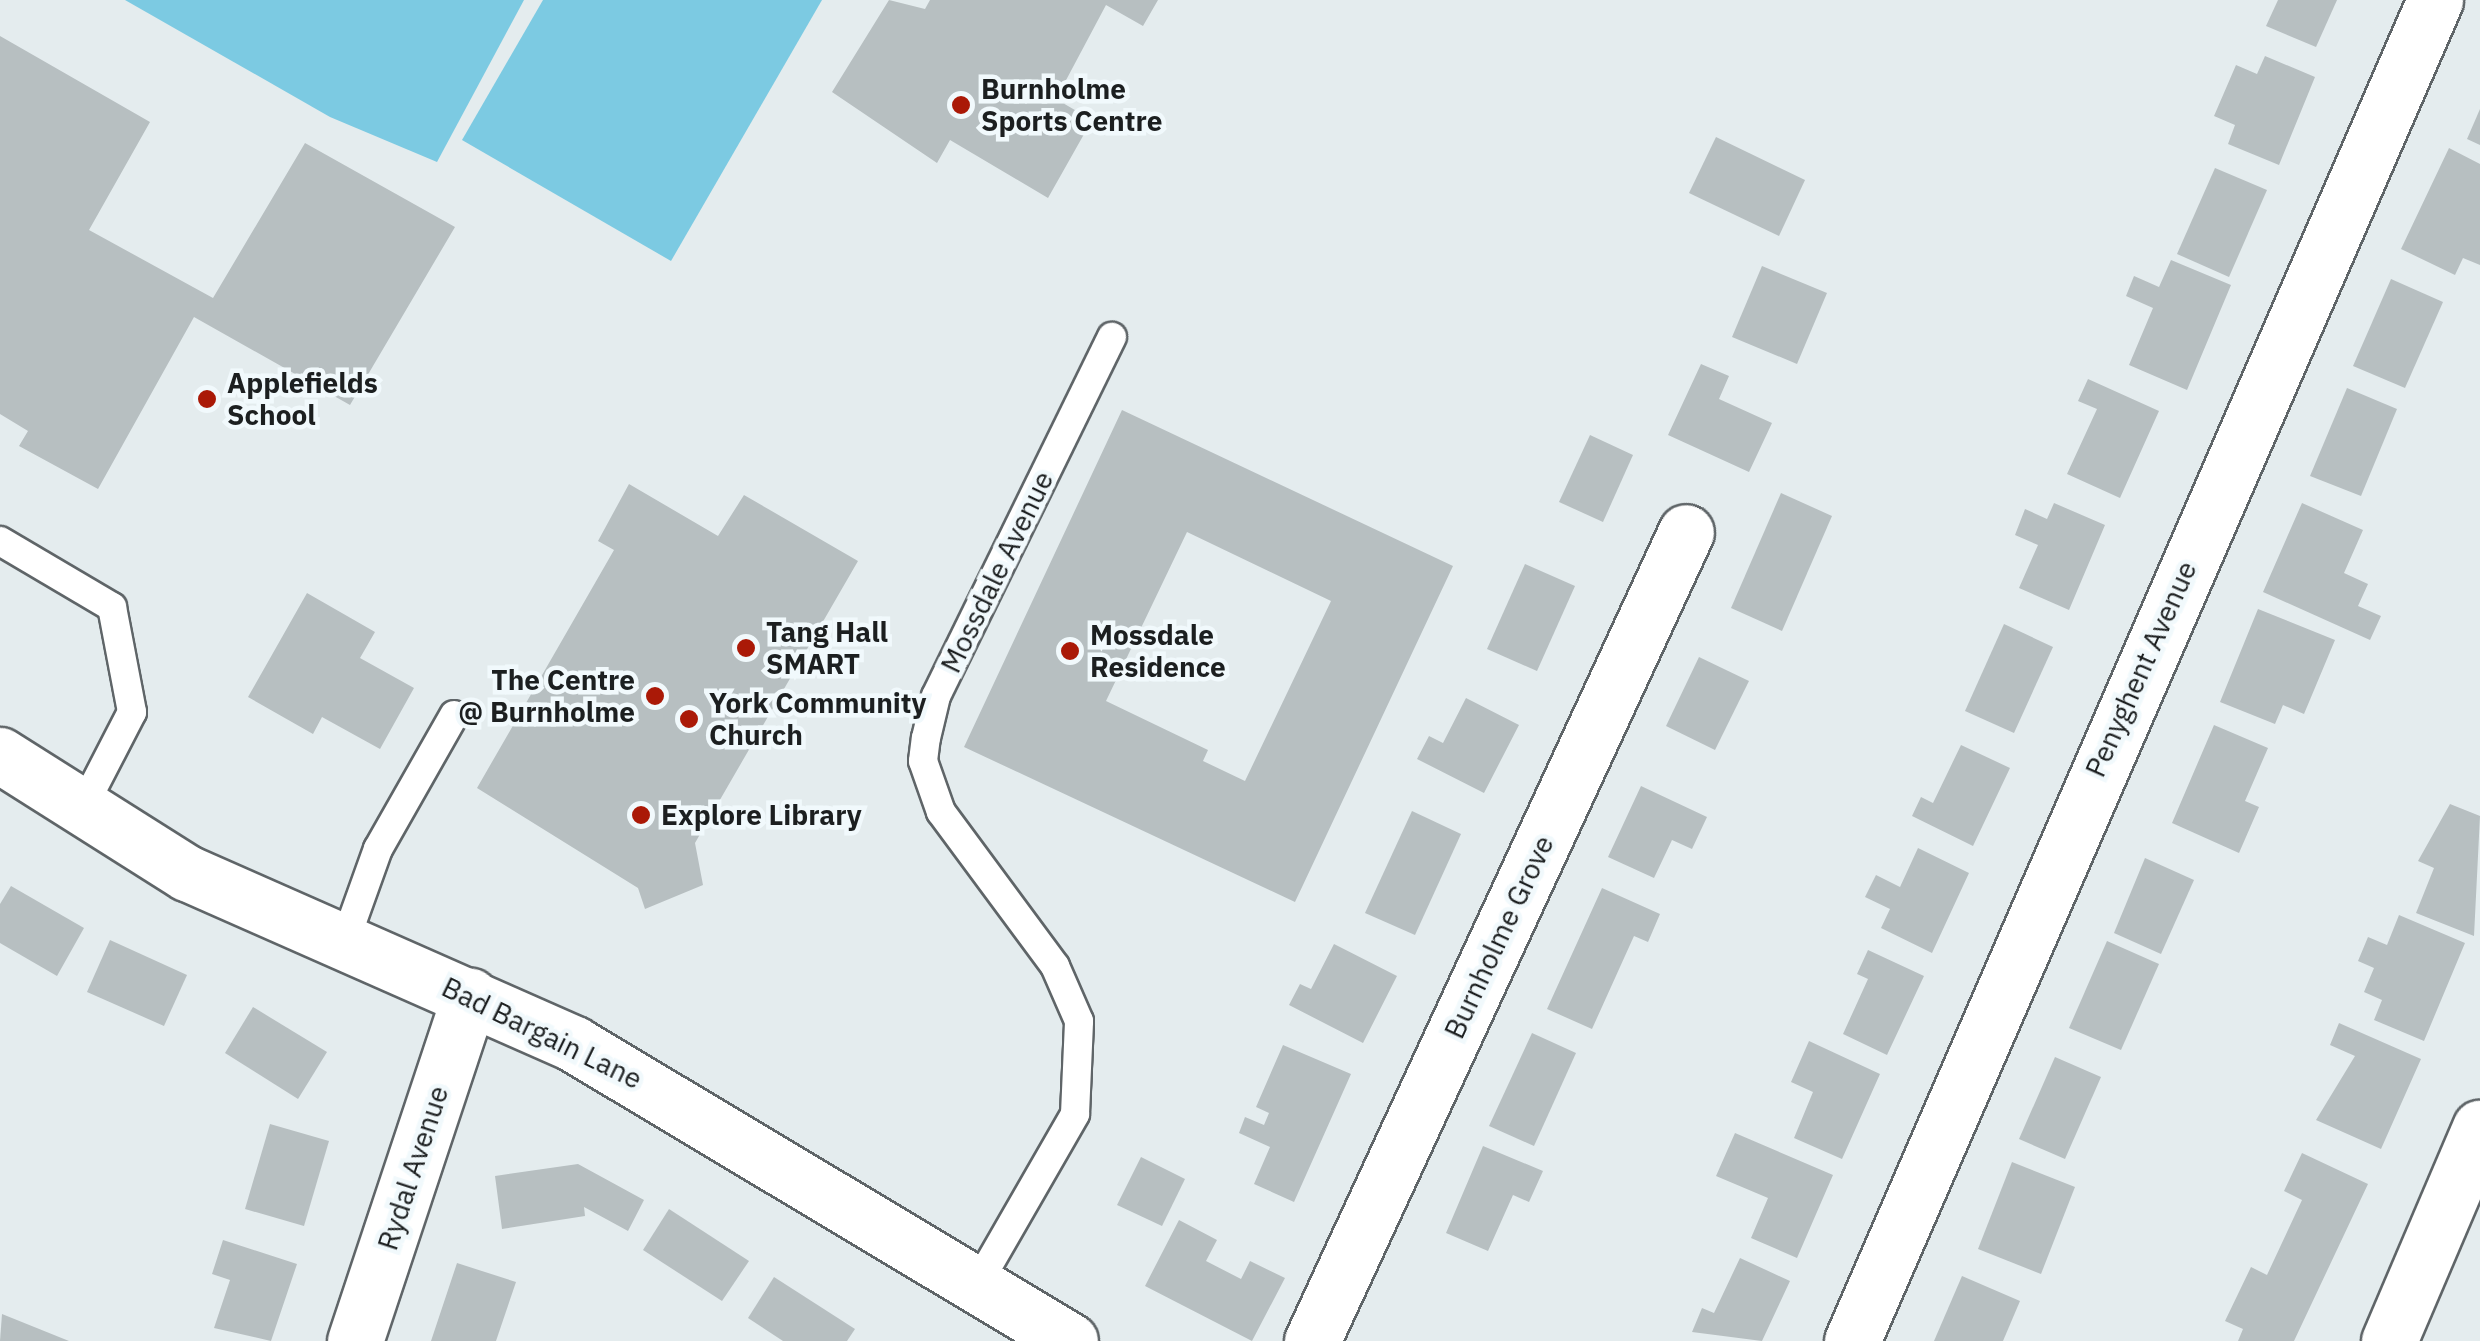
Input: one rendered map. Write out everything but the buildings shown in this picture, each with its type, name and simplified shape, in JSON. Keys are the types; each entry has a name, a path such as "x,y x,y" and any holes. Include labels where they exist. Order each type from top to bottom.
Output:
{"street":[{"name":"Penyghent Avenue","path":"1852,1341 2435,0"},
{"name":"Burnholme Grove","path":"1312,1341 1686,532"},
{"name":"Bad Bargain Lane","path":"0,755 81,811 187,873 470,996 756,1146 1070,1341"},
{"name":"Rydal Avenue","path":"355,1341 470,996"},
{"path":"2389,1341 2480,1128"}],"lane":[{"name":"Mossdale Avenue","path":"978,1284 1075,1114 1079,1021 1056,966 941,812 923,761 926,738 936,696 1112,337"},
{"path":"0,541 112,607 132,712 81,811"},
{"path":"344,940 378,849 454,715"}],"shaded area":[{"path":"125,0 524,0 437,162 330,117"},
{"path":"543,0 822,0 671,261 462,140"}],"place":[{"name":"Burnholme Sports Centre","path":"961,105"},
{"name":"Applefields School","path":"207,399"},
{"name":"Tang Hall SMART","path":"746,648"},
{"name":"Mossdale Residence","path":"1070,651"},
{"name":"The Centre @ Burnholme","path":"655,696"},
{"name":"York Community Church","path":"689,719"},
{"name":"Explore Library","path":"641,815"}]}
